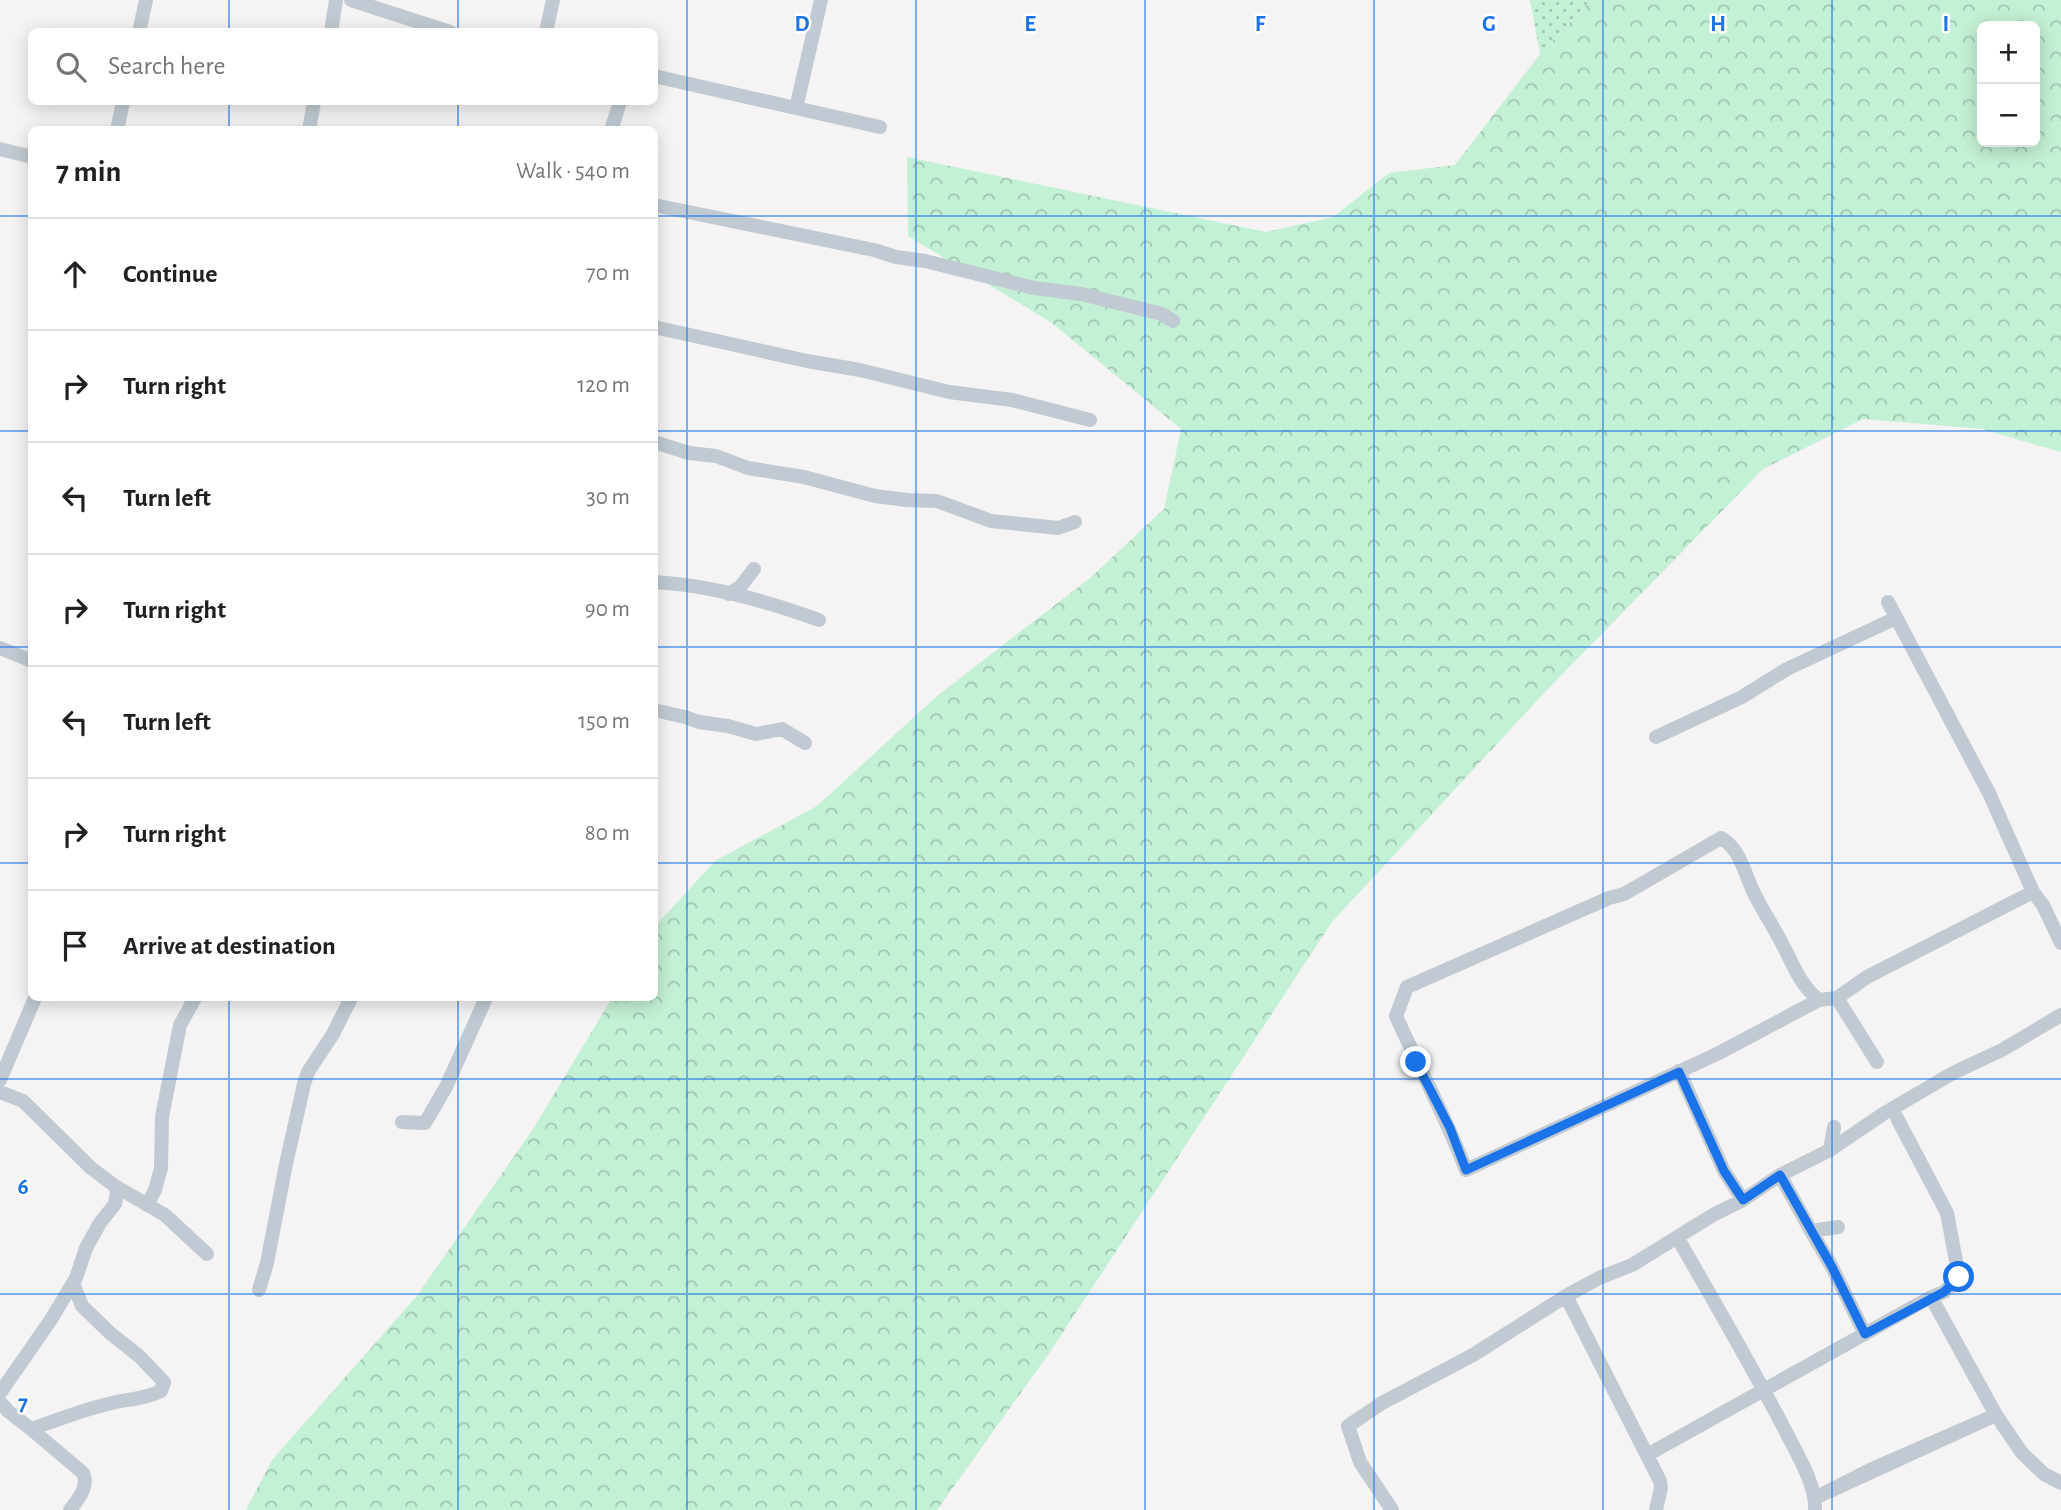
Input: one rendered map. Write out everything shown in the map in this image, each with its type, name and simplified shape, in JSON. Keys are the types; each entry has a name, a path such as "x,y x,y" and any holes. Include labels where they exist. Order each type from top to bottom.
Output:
{"street":[{"path":"140,28 146,0"},
{"path":"332,28 336,0"},
{"path":"351,0 436,28"},
{"path":"547,28 553,0"},
{"path":"796,108 821,0"},
{"path":"658,77 880,127"},
{"path":"118,126 122,105"},
{"path":"313,126 314,105"},
{"path":"612,126 619,105"},
{"path":"0,149 28,156"},
{"path":"658,206 925,261 1034,288 1081,294 1162,314 1173,321"},
{"path":"658,328 860,370 949,392 1012,400 1090,420"},
{"path":"658,443 689,453 716,456 748,468 804,477 875,496 937,501 991,521 1058,528 1075,522"},
{"path":"729,594 741,586 754,569"},
{"path":"658,582 676,583 781,606 819,620"},
{"path":"1888,602 1989,793 2034,892 2061,943"},
{"path":"1656,737 1742,697 1787,669 1896,618"},
{"path":"0,648 28,659"},
{"path":"658,711 755,734 782,729 805,743"},
{"path":"1819,1000 1808,991 1797,974 1777,933 1764,915 1730,842 1721,838 1624,894 1609,898 1407,987 1396,1016 1450,1128 1466,1170 1679,1072 1819,1000 1837,998 1867,977 2034,892"},
{"path":"1837,998 1877,1062"},
{"path":"0,1080 34,1001"},
{"path":"147,1205 155,1190 161,1168 160,1130 180,1025 193,1001"},
{"path":"259,1290 308,1072 349,1001"},
{"path":"402,1122 425,1123 446,1087 485,1001"},
{"path":"1392,1510 1360,1462 1348,1426 1382,1403 1473,1355 1566,1296 1599,1278 1632,1265 1713,1215 1743,1200 1780,1175 1830,1150 1883,1114 2061,1015"},
{"path":"1679,1072 1724,1171 1743,1200"},
{"path":"0,1092 23,1101 92,1168 115,1186 165,1215 207,1254"},
{"path":"1647,1455 1944,1292 1959,1277 1947,1213 1897,1118"},
{"path":"1830,1150 1834,1128"},
{"path":"1780,1175 1832,1267 1865,1334"},
{"path":"0,1393 73,1283 86,1248 115,1204 115,1186"},
{"path":"1811,1231 1839,1227"},
{"path":"1678,1237 1764,1390 1792,1445 1815,1504 1870,1470 1996,1415"},
{"path":"31,1429 101,1405 149,1397 161,1391 164,1382 82,1306 73,1283"},
{"path":"1566,1296 1660,1481 1656,1510"},
{"path":"1931,1297 1996,1415 2022,1453 2044,1474 2060,1478"},
{"path":"0,1402 83,1473 85,1488 70,1510"}],"green space":[{"path":"1530,0 1591,0 1540,54"},
{"path":"1591,0 2061,0 2061,452 1982,429 1863,419 1763,469 1545,692 1332,922 1052,1349 937,1510 246,1510 272,1460 416,1297 533,1129 610,1001 658,1001 658,923 715,861 817,806 937,696 1090,578 1164,509 1181,429 1052,323 908,236 907,157 1266,232 1333,217 1389,173 1455,165 1540,54"}],"route":[{"path":"1416,1062 1450,1128 1466,1170 1679,1072 1724,1171 1743,1200 1780,1175 1832,1267 1865,1334 1944,1292 1959,1277"}]}
